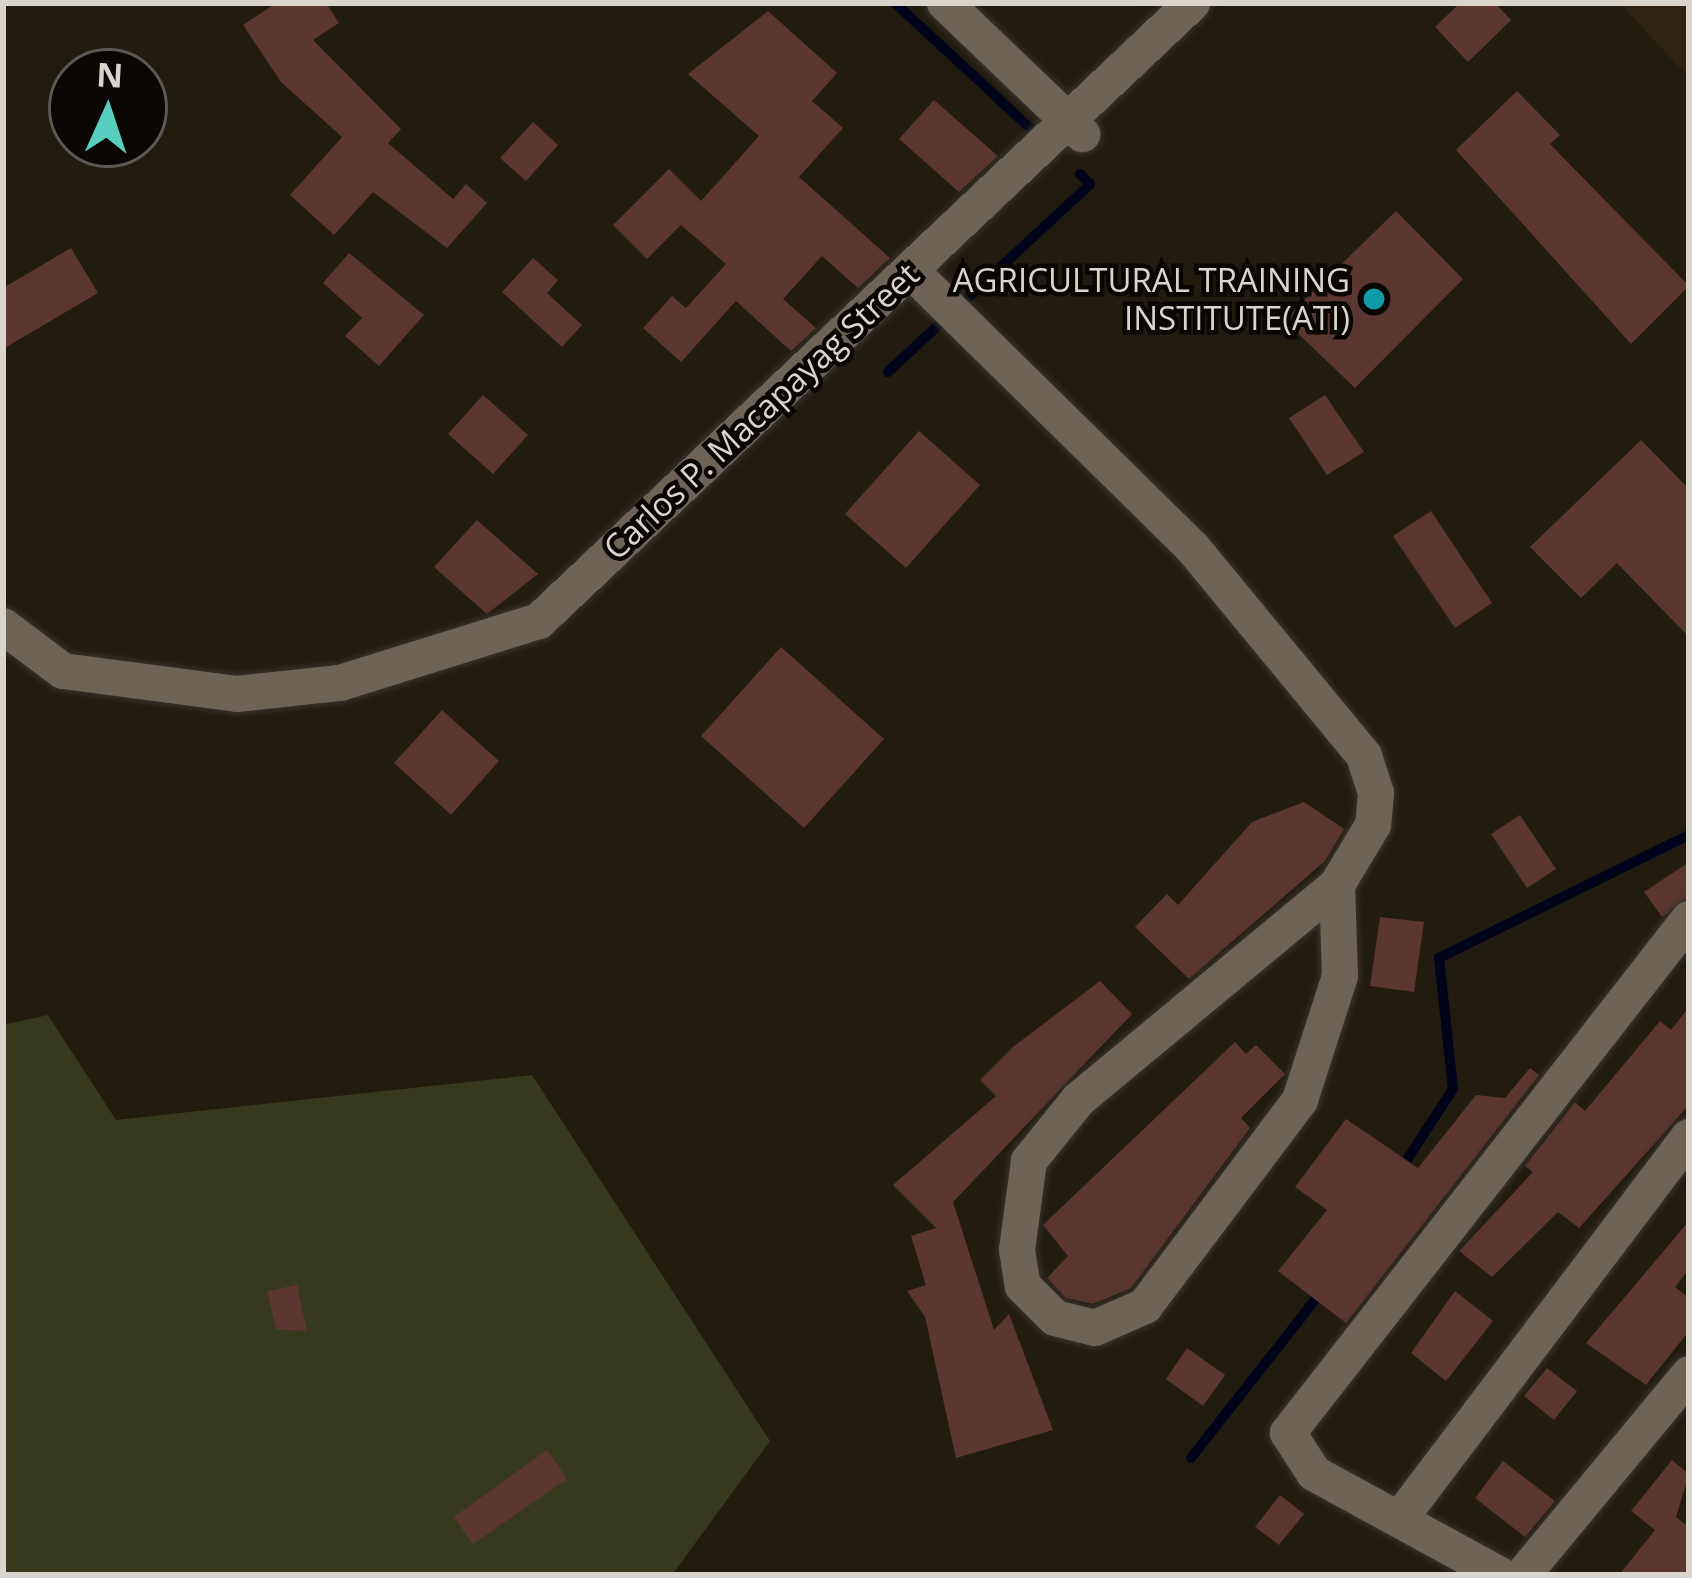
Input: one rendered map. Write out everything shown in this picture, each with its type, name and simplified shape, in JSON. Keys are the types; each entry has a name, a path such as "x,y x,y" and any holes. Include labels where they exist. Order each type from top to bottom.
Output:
{"street":[{"path":"944,3 1075,128"},
{"name":"Carlos P. Macapayag Street","path":"15,660 63,671 237,694 340,683 539,622 910,270 1075,128 1192,3"},
{"path":"910,270 1192,547 1364,756 1373,825 1337,885 1055,1121 1029,1161 1015,1222 1023,1286 1054,1318 1095,1328 1145,1306 1300,1100 1340,976 1337,885"},
{"path":"3,626 15,660"},
{"path":"1501,1575 1402,1516 1314,1473 1288,1433 1689,919"},
{"path":"1402,1516 1689,1137"},
{"path":"1522,1575 1689,1374"}],"shaded area":[{"path":"1620,3 1689,3 1687,76"}],"green space":[{"path":"48,1015 116,1120 532,1075 770,1441 672,1575 3,1575 3,1025"}],"building":[{"path":"276,3 326,3 339,23 313,40 401,129 388,143 453,199 466,184 487,203 447,248 373,192 334,235 290,195 342,137 281,82 243,25"},
{"path":"1460,3 1495,3 1511,20 1468,62 1435,27"},
{"path":"768,11 837,73 812,101 843,128 799,177 890,258 858,288 822,256 783,299 816,328 791,351 736,301 681,362 643,328 672,296 686,308 726,264 681,225 647,259 613,225 669,169 701,201 759,136 688,74"},
{"path":"1517,91 1560,135 1550,144 1689,286 1631,344 1456,150"},
{"path":"934,100 998,156 959,192 899,139"},
{"path":"533,122 558,145 526,181 500,158"},
{"name":"AGRICULTURAL TRAINING INSTITUTE(ATI)","path":"1396,211 1463,279 1355,388 1284,320"},
{"path":"71,248 98,293 3,349 3,288"},
{"path":"349,253 424,315 379,366 345,336 362,318 323,283"},
{"path":"533,258 558,280 547,293 582,325 562,347 502,292"},
{"path":"483,395 528,435 493,474 448,434"},
{"path":"1325,395 1364,452 1327,475 1289,418"},
{"path":"919,431 980,485 906,568 845,514"},
{"path":"1641,440 1689,489 1689,637 1617,563 1581,598 1530,547"},
{"path":"1431,511 1492,603 1455,628 1393,536"},
{"path":"477,520 538,574 487,614 434,567"},
{"path":"781,647 884,739 804,828 701,736"},
{"path":"442,710 499,761 451,815 394,763"},
{"path":"1304,802 1344,829 1325,861 1189,979 1135,927 1167,894 1178,905 1252,822"},
{"path":"1520,815 1556,869 1527,888 1491,834"},
{"path":"1689,862 1689,897 1662,917 1644,892"},
{"path":"1380,917 1424,922 1414,992 1370,986"},
{"path":"1100,981 1132,1014 953,1202 994,1330 1009,1314 1053,1430 956,1458 925,1317 907,1291 926,1285 911,1236 936,1228 893,1185 996,1096 980,1080 1013,1047"},
{"path":"1689,1007 1689,1105 1579,1228 1558,1212 1492,1277 1459,1251 1533,1172 1525,1166 1575,1102 1585,1111 1660,1021 1671,1030"},
{"path":"1235,1042 1246,1054 1256,1045 1285,1074 1241,1118 1250,1128 1131,1288 1093,1304 1066,1298 1047,1278 1068,1256 1043,1225"},
{"path":"1530,1068 1539,1075 1346,1323 1278,1271 1327,1210 1295,1187 1346,1119 1418,1168 1476,1095 1505,1098"},
{"path":"1689,1221 1689,1269 1675,1287 1689,1298 1689,1331 1646,1385 1586,1343"},
{"path":"297,1285 307,1331 276,1329 267,1291"},
{"path":"1455,1291 1493,1321 1446,1381 1411,1353"},
{"path":"1187,1348 1225,1375 1203,1406 1166,1379"},
{"path":"1547,1368 1577,1391 1554,1420 1524,1396"},
{"path":"547,1450 567,1479 473,1544 454,1517"},
{"path":"1672,1460 1689,1474 1676,1517 1689,1527 1689,1575 1619,1575 1655,1530 1631,1511"},
{"path":"1503,1461 1555,1501 1525,1537 1475,1498"},
{"path":"1280,1495 1304,1514 1279,1545 1255,1527"}],"waterway":[{"path":"895,3 1032,130"},
{"path":"888,372 1090,184 1080,174"},
{"path":"1401,1169 1453,1089 1439,958 1689,835"},
{"path":"1191,1458 1322,1291"}],"place":[{"name":"AGRICULTURAL TRAINING INSTITUTE(ATI)","path":"1374,299"}]}
